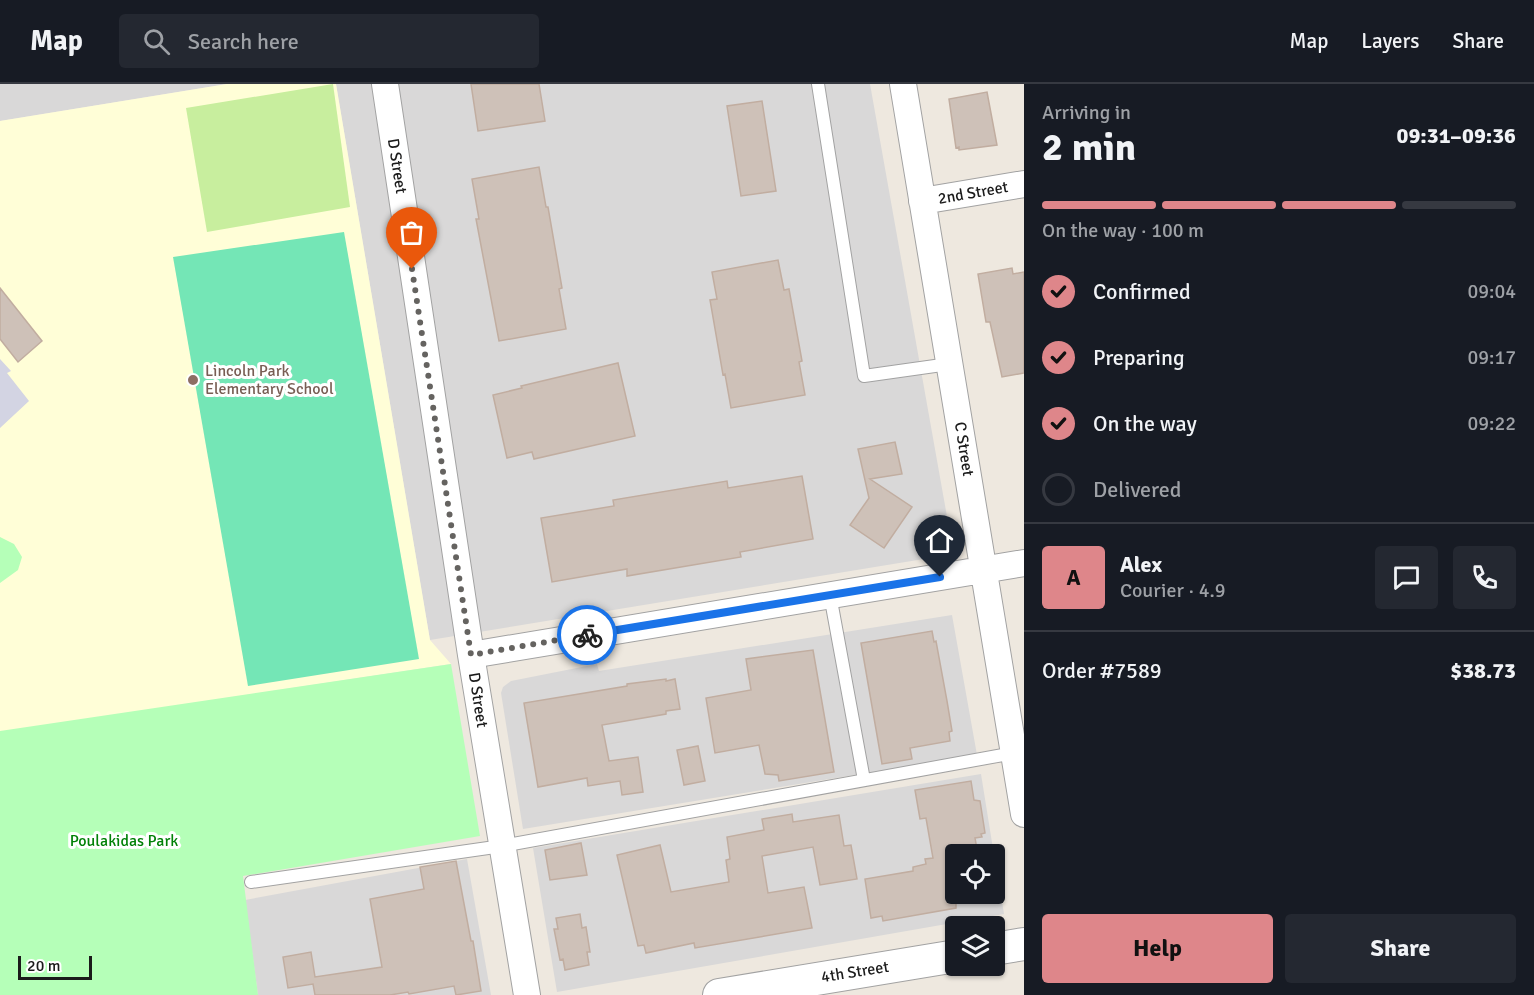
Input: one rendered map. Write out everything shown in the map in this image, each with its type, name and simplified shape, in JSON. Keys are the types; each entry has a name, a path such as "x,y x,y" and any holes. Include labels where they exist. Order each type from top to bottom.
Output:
{"street":[{"name":"D Street","path":"385,84 471,655 527,995"},
{"name":"C Street","path":"903,84 1024,814"},
{"name":"2nd Street","path":"922,201 1024,184"},
{"path":"471,655 1024,563"},
{"name":"4th Street","path":"719,995 945,958"}],"lane":[{"path":"818,84 864,376 949,364"},
{"path":"830,595 864,780"},
{"path":"251,882 502,846 1014,753"}],"shaded area":[{"path":"0,84 227,84 0,121"},
{"name":"Lincoln Park Elementary School","path":"227,84 336,84 430,640 451,664 0,732 0,121"},
{"path":"336,84 870,84 951,539 950,549 942,556 430,640"},
{"path":"0,359 11,371 7,373 29,401 0,428"},
{"path":"952,615 977,755 523,829 501,693 503,687 511,681 597,664 599,671"},
{"path":"981,774 992,844 945,844 945,904 1002,904 1004,914 945,916 945,924 557,992 533,848"},
{"path":"467,859 491,995 258,995 245,900"}],"green space":[{"path":"333,84 350,207 207,232 186,108"},
{"path":"344,232 419,659 248,686 173,257"},
{"path":"0,537 14,544 22,557 18,570 0,583"},
{"name":"Poulakidas Park","path":"451,664 480,836 243,876 258,995 0,995 0,731"}],"building":[{"path":"471,84 539,84 545,121 478,131"},
{"path":"987,92 997,145 959,150 959,147 956,148 949,99"},
{"path":"762,101 776,191 741,196 727,106"},
{"path":"539,167 562,288 559,289 566,329 499,341 476,219 479,219 472,179"},
{"path":"778,260 784,290 789,289 802,361 799,362 805,395 731,408 710,300 717,299 712,272"},
{"path":"1012,268 1013,274 1024,272 1024,373 1002,377 990,322 986,322 978,274"},
{"path":"0,288 42,341 18,362 0,339"},
{"path":"618,363 635,436 534,459 532,452 507,458 493,395"},
{"path":"895,442 902,474 870,479 912,507 884,548 850,525 869,498 858,449"},
{"path":"802,476 813,539 740,552 741,557 627,576 627,569 552,582 541,518 614,506 613,500 727,481 728,488"},
{"path":"932,631 934,642 936,641 952,731 949,732 950,741 910,748 912,759 882,764 861,643"},
{"path":"813,650 834,772 779,781 778,775 765,774 759,745 715,753 706,698 751,690 746,659"},
{"path":"666,679 666,681 675,679 680,709 666,711 666,714 602,725 609,761 638,757 643,792 622,795 620,781 588,786 587,778 538,787 524,703"},
{"path":"698,746 705,781 684,785 677,750"},
{"path":"971,781 974,800 980,801 985,833 981,834 982,837 975,838 976,844 945,844 945,904 956,904 956,908 883,921 882,916 871,918 865,879 913,871 913,867 926,864 925,859 933,858 926,818 920,819 915,790"},
{"path":"792,814 793,822 839,815 844,846 851,845 857,879 820,885 813,847 762,856 768,893 804,887 812,928 695,948 694,943 646,953 644,945 638,946 617,855 660,845 671,892 729,882 726,860 730,859 727,837 764,830 762,819"},
{"path":"581,843 587,875 550,880 545,850"},
{"path":"456,861 481,991 456,995 454,986 409,994 408,992 390,995 315,995 313,984 288,988 283,957 311,952 315,977 382,967 370,899 424,889 420,867"},
{"path":"580,914 582,928 586,927 590,952 587,952 589,965 565,970 563,959 560,960 554,929 558,929 556,918"}],"way so far":[{"path":"412,269 471,655 587,635"}],"place":[{"name":"Lincoln Park Elementary School","path":"193,380"}],"route":[{"path":"587,635 940,577"}]}
